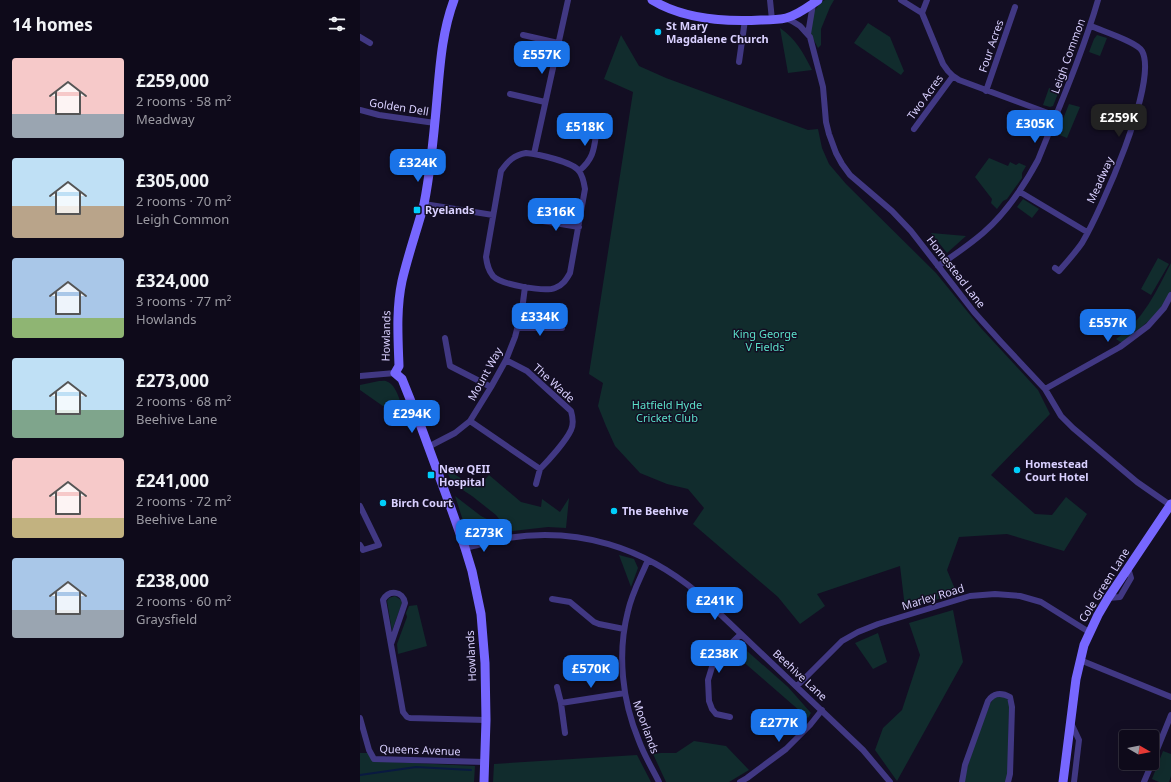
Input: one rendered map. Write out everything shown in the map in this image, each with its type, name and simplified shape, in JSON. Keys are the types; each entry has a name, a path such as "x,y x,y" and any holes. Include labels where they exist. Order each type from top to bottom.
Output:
{"street":[{"name":"Howlands","path":"454,0 442,41 431,166 424,204 402,281 398,320 399,366 395,373 402,379 465,548 472,571 481,614 485,663 486,720 484,782"},
{"path":"534,154 568,0"},
{"path":"652,0 661,5 685,13 715,18 745,20 772,20 785,18 798,13 815,2"},
{"path":"770,0 772,20"},
{"path":"901,0 922,13 943,64 952,76 959,80 1056,116"},
{"path":"922,13 927,0"},
{"name":"Leigh Common","path":"938,266 982,233 1020,192 1038,160 1056,116 1081,54 1098,0"},
{"path":"785,18 792,21 808,34 815,2"},
{"name":"Four Acres","path":"986,90 1015,7"},
{"path":"739,62 745,20"},
{"name":"Meadway","path":"1055,268 1059,271 1082,242 1106,193 1124,150 1138,108 1143,85 1145,64 1141,49 1090,26"},
{"name":"Homestead Lane","path":"808,34 812,43 823,87 826,122 829,134 832,144 842,164 850,174 892,211 911,231 974,312 1045,389 1061,416 1137,482 1171,504"},
{"path":"523,35 558,43"},
{"path":"360,37 370,43"},
{"name":"Two Acres","path":"914,129 952,76"},
{"path":"510,94 546,102"},
{"name":"Golden Dell","path":"360,110 384,116 435,123"},
{"path":"579,171 587,165 592,158 597,128"},
{"path":"526,153 534,154 574,166 583,178 585,189 570,273 565,282 554,289 525,287 504,283 494,278 488,269 486,257 501,171 507,162 518,155 526,153"},
{"path":"1020,192 1087,232"},
{"path":"424,204 493,215"},
{"path":"537,220 578,227"},
{"name":"Mount Way","path":"428,447 455,434 470,421 491,387 506,360 515,337 522,310 525,287"},
{"path":"1045,389 1120,347 1148,326 1164,308 1171,295"},
{"path":"518,328 562,328"},
{"path":"445,338 450,366 491,387"},
{"name":"The Wade","path":"506,360 527,371 571,411 573,418 570,432 549,461 540,469 536,484"},
{"path":"360,376 395,373"},
{"path":"470,421 540,469"},
{"name":"Cole Green Lane","path":"1063,782 1076,679 1084,645 1089,632 1108,598 1171,504"},
{"path":"360,506 379,545 362,550 360,545"},
{"name":"Beehive Lane","path":"465,548 506,538 554,535 609,544 639,555 663,567 698,593 797,686 863,750 889,781"},
{"name":"Moorlands","path":"648,560 628,610 624,629 622,660 628,711 638,741 659,782"},
{"path":"391,644 405,603 404,599 398,593 388,594 385,596 384,600 391,644 404,712 407,717 486,720"},
{"name":"Marley Road","path":"797,686 842,641 858,632 878,624 970,596 1001,594 1020,596 1041,602 1089,632"},
{"path":"552,599 570,602 594,622 624,629"},
{"path":"730,717 716,714 712,709 708,695 708,680 712,667 718,656 741,634"},
{"path":"1080,660 1171,697"},
{"path":"557,687 561,703 564,733"},
{"path":"561,703 625,693"},
{"path":"962,782 965,765 988,701 995,694 1005,694 1010,697 1012,707 1010,774 1008,782"},
{"path":"740,782 748,780 786,749 810,725 822,710"},
{"path":"1159,744 1171,714"},
{"name":"Queens Avenue","path":"360,718 368,750 374,759 485,762"},
{"path":"1071,723 1080,740 1074,782"},
{"path":"1144,782 1149,770"}],"green space":[{"path":"825,0 834,0 821,29 821,45 818,48 809,31 812,14 821,2"},
{"path":"868,23 890,37 904,71 901,75 854,43"},
{"path":"780,28 786,32 799,46 812,70 788,73"},
{"name":"King George V Fields","path":"621,35 639,66 666,78 808,130 818,129 822,148 829,164 846,184 936,273 980,327 1038,390 1050,414 991,475 1035,514 1052,515 1066,497 1087,514 1064,551 1007,534 959,537 947,570 957,594 905,608 900,566 817,594 825,606 800,624 778,597 693,524 704,508 688,489 667,484 640,473 615,446 598,406 603,383 589,374 633,92 604,79"},
{"path":"1097,35 1107,38 1100,56 1089,52"},
{"path":"1049,88 1059,91 1053,106 1050,107 1043,105"},
{"path":"1069,104 1080,107 1067,138 1057,134"},
{"path":"1038,115 1047,118 1039,137 1031,134"},
{"path":"989,158 1008,166 1010,162 1016,165 1019,163 1026,166 1022,173 1022,178 1007,199 1003,201 997,209 991,203 992,199 975,177"},
{"path":"1023,199 1039,209 1032,218 1017,207"},
{"path":"931,233 966,236 947,253"},
{"path":"1158,258 1169,264 1151,295 1141,289"},
{"path":"1171,263 1171,291 1163,305 1150,320 1122,343 1116,339 1126,332 1142,314 1155,294"},
{"path":"387,381 392,384 395,389 407,423 405,425 397,416 360,390 360,385"},
{"path":"446,469 470,484 482,483 489,475 521,502 541,507 542,499 560,512 569,498 566,528 548,527 503,532 502,523 496,515 472,496 452,483"},
{"path":"455,496 481,516 491,521 491,533 489,535 479,541 470,542"},
{"path":"619,555 634,559 638,568 631,587"},
{"path":"395,596 401,600 402,603 392,631 387,601 389,598"},
{"path":"417,605 427,646 398,654 397,644 407,617 406,613 409,606"},
{"path":"953,610 963,662 897,781 875,750 883,728 902,710 920,655 909,623"},
{"path":"878,633 887,662 873,669 855,643"},
{"path":"738,643 788,687 811,713 808,718 732,652 727,652"},
{"path":"997,696 1006,697 1009,702 1008,772 1006,782 964,782 969,762 990,704"},
{"path":"694,741 726,746 749,770 729,782 666,782 653,754 676,753"},
{"path":"1163,751 1171,754 1171,776 1169,782 1159,782 1152,779 1156,770 1159,770 1159,761"},
{"path":"360,753 368,753 373,761 475,766 474,782 360,782"},
{"path":"637,755 651,782 493,782 494,764"}],"waterway":[{"path":"360,775 416,767 471,770"}],"place":[{"name":"St Mary Magdalene Church","path":"658,32"},
{"name":"Ryelands","path":"417,210"},
{"name":"Homestead Court Hotel","path":"1017,470"},
{"name":"New QEII Hospital","path":"431,475"},
{"name":"Birch Court","path":"383,503"},
{"name":"The Beehive","path":"614,511"}],"park label":[{"name":"Hatfield Hyde Cricket Club","path":"667,411"}]}
